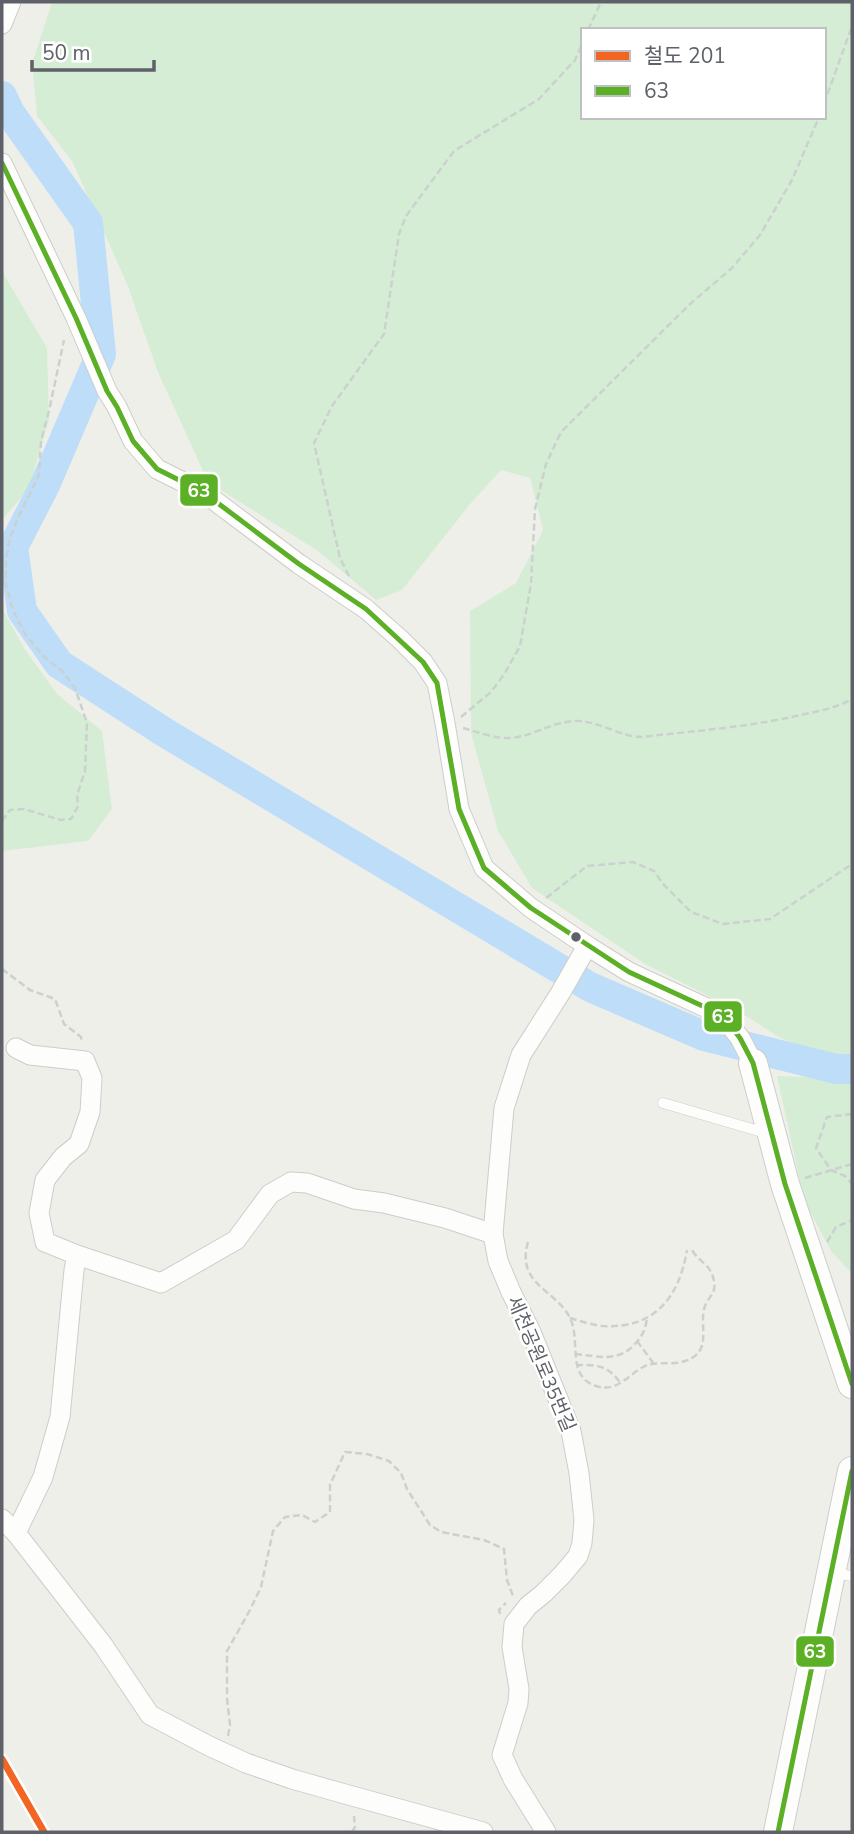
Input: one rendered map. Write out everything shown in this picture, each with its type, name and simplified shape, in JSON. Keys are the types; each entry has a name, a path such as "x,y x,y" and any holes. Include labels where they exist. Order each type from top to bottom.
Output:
{"street":[{"path":"2,24 10,2"},
{"path":"2,163 107,390 133,441 157,470 203,492 299,564 366,609 423,662 436,682 459,809 484,868 585,951 722,1014 740,1038 753,1063 785,1184 852,1384"},
{"name":"세천공원로35번길","path":"513,1631 514,1623 528,1606 544,1593 578,1556 584,1520 571,1431 531,1332 510,1292 498,1261 493,1234 504,1108 521,1055 585,951"},
{"path":"16,1048 30,1055 85,1061 92,1077 90,1112 79,1144 45,1180 39,1213 45,1242 78,1255 161,1283 236,1240 270,1194 291,1182 307,1183 354,1199 409,1209 493,1234"},
{"path":"78,1255 74,1270 60,1417 43,1477 9,1526 103,1645 150,1715 246,1763 292,1779 482,1832"},
{"path":"778,1832 842,1574 852,1471"},
{"path":"513,1631 512,1647 519,1689 518,1703 502,1755 513,1779 546,1832"}],"lane":[{"path":"663,1104 773,1135"}],"path":[{"path":"589,28 601,2"},
{"path":"826,98 852,26"},
{"path":"351,579 340,558 314,443 332,406 384,334 399,234 406,216 454,151 539,99 575,60 581,46"},
{"path":"445,723 463,717 491,692 520,646 531,584 535,509 546,464 561,432 690,304 732,268 760,236 792,180 818,119"},
{"path":"2,821 10,810 24,809 61,820 71,819 78,806 77,795 85,771 87,723 75,688 25,634 13,610 6,585 9,541 38,475 41,441 65,334"},
{"path":"445,723 509,738 578,721 624,735 641,737 776,720 828,709 852,699"},
{"path":"531,908 587,866 633,862 654,871 691,912 723,924 770,919 852,864"},
{"path":"2,969 30,990 55,999 64,1024 81,1037 85,1061"},
{"path":"852,1114 827,1117 816,1148 831,1170 845,1176 852,1184"},
{"path":"799,1180 852,1164"},
{"path":"813,1265 823,1256 836,1227 852,1220"},
{"path":"528,1242 527,1265 531,1275 536,1284 562,1306 573,1325 576,1365 586,1381 604,1388 621,1384 645,1366 687,1361 696,1355 704,1337 705,1306 714,1294 715,1282 713,1273 691,1248"},
{"path":"570,1318 601,1326 631,1323 647,1318 674,1293 687,1250"},
{"path":"575,1354 620,1356 638,1341 647,1318"},
{"path":"638,1341 654,1364"},
{"path":"576,1365 607,1368 621,1384"},
{"path":"223,1753 230,1725 227,1651 261,1587 273,1531 285,1517 302,1515 315,1522 330,1512 330,1485 345,1452 367,1454 389,1461 401,1473 407,1489 429,1525 440,1532 484,1540 504,1549 507,1580 513,1597 499,1609 501,1621 513,1631"}],"green space":[{"path":"52,2 852,2 852,1056 816,1053 780,1038 740,1012 645,964 532,888 498,831 471,733 470,611 516,583 543,530 530,478 501,470 471,503 402,590 376,600 318,551 208,482 158,372 127,284 72,161 37,116 32,64"},
{"path":"2,271 47,348 49,419 29,488 2,520"},
{"path":"2,608 24,648 57,694 102,731 112,809 88,841 2,851"},
{"path":"777,1076 852,1079 852,1274 831,1251 804,1200"}],"waterway":[{"path":"2,96 10,113 88,223 101,354 45,485 13,547 22,611 59,664 164,732 590,987 704,1036 836,1069 852,1069"}],"rail line":[{"name":"201","path":"2,1759 44,1832"}],"transit line":[{"name":"63","path":"2,163 76,318 107,391 133,441 157,469 203,492 299,564 366,609 423,662 437,683 459,809 484,868 531,908 629,972 722,1015 740,1038 753,1063 785,1184 852,1384"},
{"name":"63","path":"778,1832 852,1471"}]}
